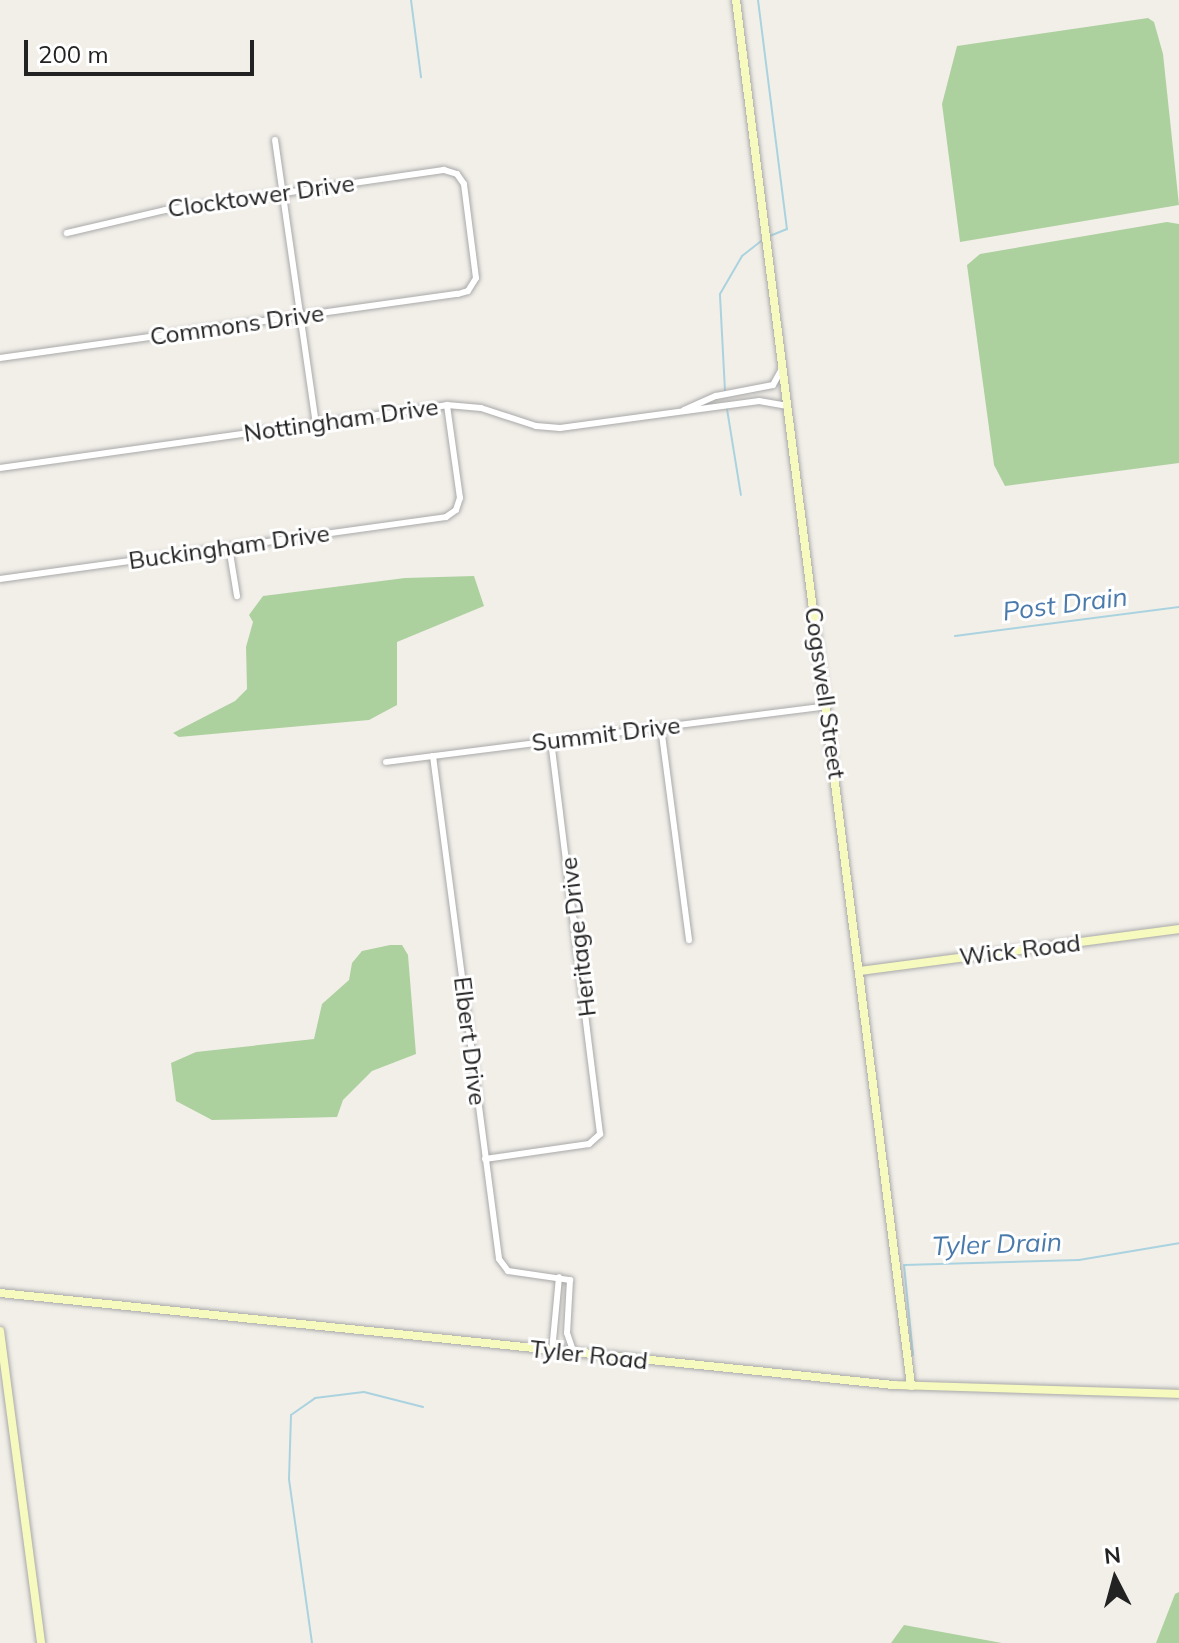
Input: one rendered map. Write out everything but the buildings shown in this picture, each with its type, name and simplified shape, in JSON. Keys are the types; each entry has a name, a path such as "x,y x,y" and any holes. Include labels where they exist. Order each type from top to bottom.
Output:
{"street":[{"name":"Cogswell Street","path":"736,0 911,1386"},
{"path":"275,140 298,317 316,424"},
{"name":"Clocktower Drive","path":"67,233 165,210 439,171 457,174 464,184 472,246 472,287"},
{"name":"Commons Drive","path":"0,358 458,294 472,287"},
{"name":"Nottingham Drive","path":"680,412 716,396 773,385 783,367"},
{"name":"Nottingham Drive","path":"0,468 447,405 481,408 550,428 773,400 788,406"},
{"name":"Buckingham Drive","path":"0,579 440,518 456,510 460,498 447,405"},
{"path":"229,547 237,596"},
{"name":"Summit Drive","path":"386,762 827,706"},
{"path":"661,727 689,940"},
{"name":"Heritage Drive","path":"485,1159 589,1144 600,1134 551,741"},
{"name":"Elbert Drive","path":"433,756 502,1268 562,1278"},
{"name":"Wick Road","path":"860,971 1179,929"},
{"path":"552,1351 562,1278 572,1284 567,1333 574,1353"},
{"name":"Tyler Road","path":"0,1293 911,1386 1179,1394"},
{"path":"0,1331 41,1643"}],"green space":[{"path":"1148,18 1154,22 1163,54 1179,205 960,242 942,104 957,46"},
{"path":"1167,222 1179,224 1179,463 1005,486 994,465 967,265 980,254"},
{"path":"474,576 484,606 397,642 397,705 369,720 179,737 173,733 235,701 247,689 246,647 253,622 249,615 263,596 405,578"},
{"path":"402,945 408,955 416,1054 372,1071 343,1100 337,1117 212,1120 176,1101 171,1063 196,1052 314,1039 322,1004 349,980 352,963 362,951"},
{"path":"1179,1592 1179,1643 1156,1643 1175,1594"},
{"path":"904,1625 1002,1643 891,1643"}],"waterway":[{"path":"411,0 421,77"},
{"path":"758,0 787,229 770,236"},
{"path":"725,391 720,294 742,256 764,239"},
{"path":"727,409 741,495"},
{"name":"Post Drain","path":"955,636 1179,607"},
{"name":"Tyler Drain","path":"913,1355 904,1265 1079,1260 1179,1243"},
{"path":"312,1643 289,1479 291,1415 315,1398 364,1392 423,1407"}]}
